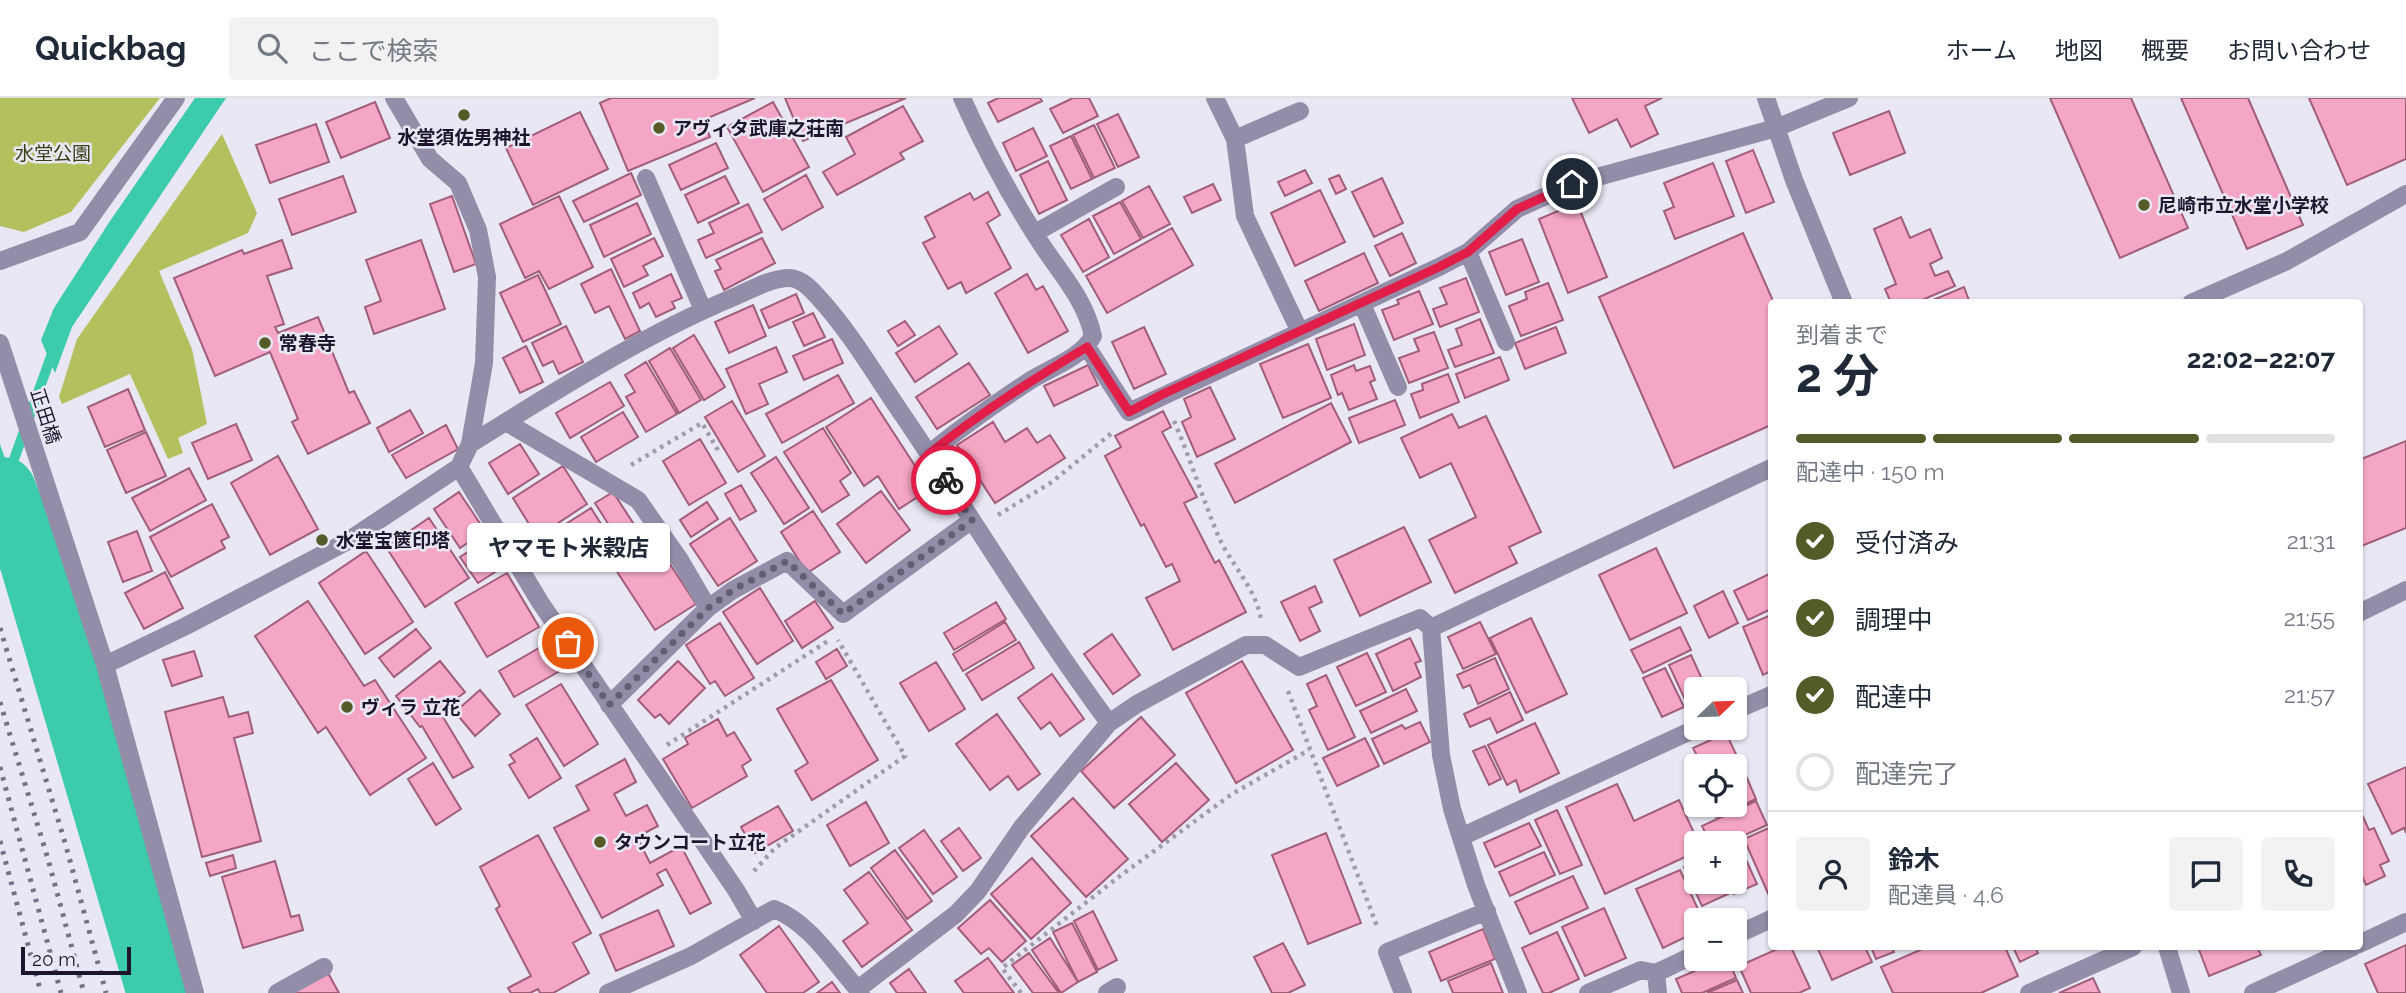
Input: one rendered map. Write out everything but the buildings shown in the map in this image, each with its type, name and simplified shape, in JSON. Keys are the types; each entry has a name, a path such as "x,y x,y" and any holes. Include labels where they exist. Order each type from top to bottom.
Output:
{"street":[{"path":"0,261 80,232 176,98"},
{"path":"105,665 346,542 459,467 470,444 484,363 487,277 478,230 458,183 430,159 394,98"},
{"path":"929,454 1032,379 1087,347 1093,336 1088,316 985,150 962,98"},
{"path":"1215,98 1235,139 1245,216 1300,332"},
{"path":"1766,98 1794,180 1842,299"},
{"path":"1087,347 1129,412 1468,252 1517,209 1572,184 1776,128 1849,98"},
{"path":"1235,139 1300,111"},
{"path":"646,178 704,310"},
{"path":"1035,233 1116,187"},
{"path":"2200,299 2287,261 2406,194"},
{"path":"1468,252 1506,342"},
{"path":"470,444 585,373 704,310 759,286 787,278 799,279 854,343 1061,659 1109,723"},
{"path":"1362,304 1398,387"},
{"name":"正田橋","path":"0,343 105,665 195,993"},
{"path":"506,422 638,500 673,550 708,608"},
{"path":"459,467 540,602 754,920"},
{"path":"1431,628 1768,469"},
{"path":"609,705 708,608 733,590 787,561 843,614 974,524"},
{"path":"2363,611 2406,590"},
{"path":"608,993 691,956 774,909 789,914 815,939 859,991 956,914 978,891 1022,827 1109,723 1137,704 1245,645 1265,645 1299,667 1420,618 1431,628 1441,755 1452,809 1518,993"},
{"path":"1747,706 1768,696"},
{"path":"1461,837 1684,734"},
{"path":"1403,993 1387,953 1487,911"},
{"path":"1747,930 1768,920"},
{"path":"2363,942 2406,922"},
{"path":"2029,993 2126,950"},
{"path":"2168,950 2182,993"},
{"path":"2253,993 2346,950"},
{"path":"1588,993 1641,970 1656,973 1684,960"},
{"path":"277,993 324,967"},
{"path":"1656,973 1658,993"}],"path":[{"path":"1163,394 1195,470 1218,536 1244,578 1260,611 1265,645"},
{"path":"974,524 1052,482 1126,420 1129,412"},
{"path":"606,480 702,423 719,452"},
{"path":"647,758 836,636 905,756 775,848 736,890"},
{"path":"1299,667 1286,688 1387,953"},
{"path":"1021,993 1002,968 1120,876 1232,794 1309,750"}],"green space":[{"name":"水堂公園","path":"0,98 160,98 71,212 24,232 0,226"},
{"path":"222,134 257,213 248,233 159,271 192,349 207,424 178,438 183,453 168,459 130,374 62,404 59,397 77,339"}],"shaded area":[{"path":"195,98 226,98 72,327 55,373 41,340 54,308"},
{"path":"0,444 42,568 29,573 9,518 0,514"}],"waterway":[{"path":"0,491 3,490 54,348"},
{"path":"3,490 32,560 160,993"}],"railway":[{"path":"0,628 66,846 106,993"},
{"path":"0,702 48,859 84,993"},
{"path":"0,767 61,993"},
{"path":"0,841 41,993"}],"way so far":[{"path":"568,643 609,705 708,608 733,590 787,561 843,614 972,520 946,480"}],"place":[{"name":"水堂須佐男神社","path":"464,115"},
{"name":"アヴィタ武庫之荘南","path":"659,128"},
{"name":"尼崎市立水堂小学校","path":"2144,205"},
{"name":"常春寺","path":"265,343"},
{"name":"水堂宝篋印塔","path":"322,540"},
{"name":"ヤマモト米穀店","path":"568,643"},
{"name":"ヴィラ 立花","path":"347,707"},
{"name":"タウンコート立花","path":"600,842"}],"route":[{"path":"946,480 929,454 1032,379 1087,347 1129,412 1439,267 1468,252 1517,209 1572,184"}]}
